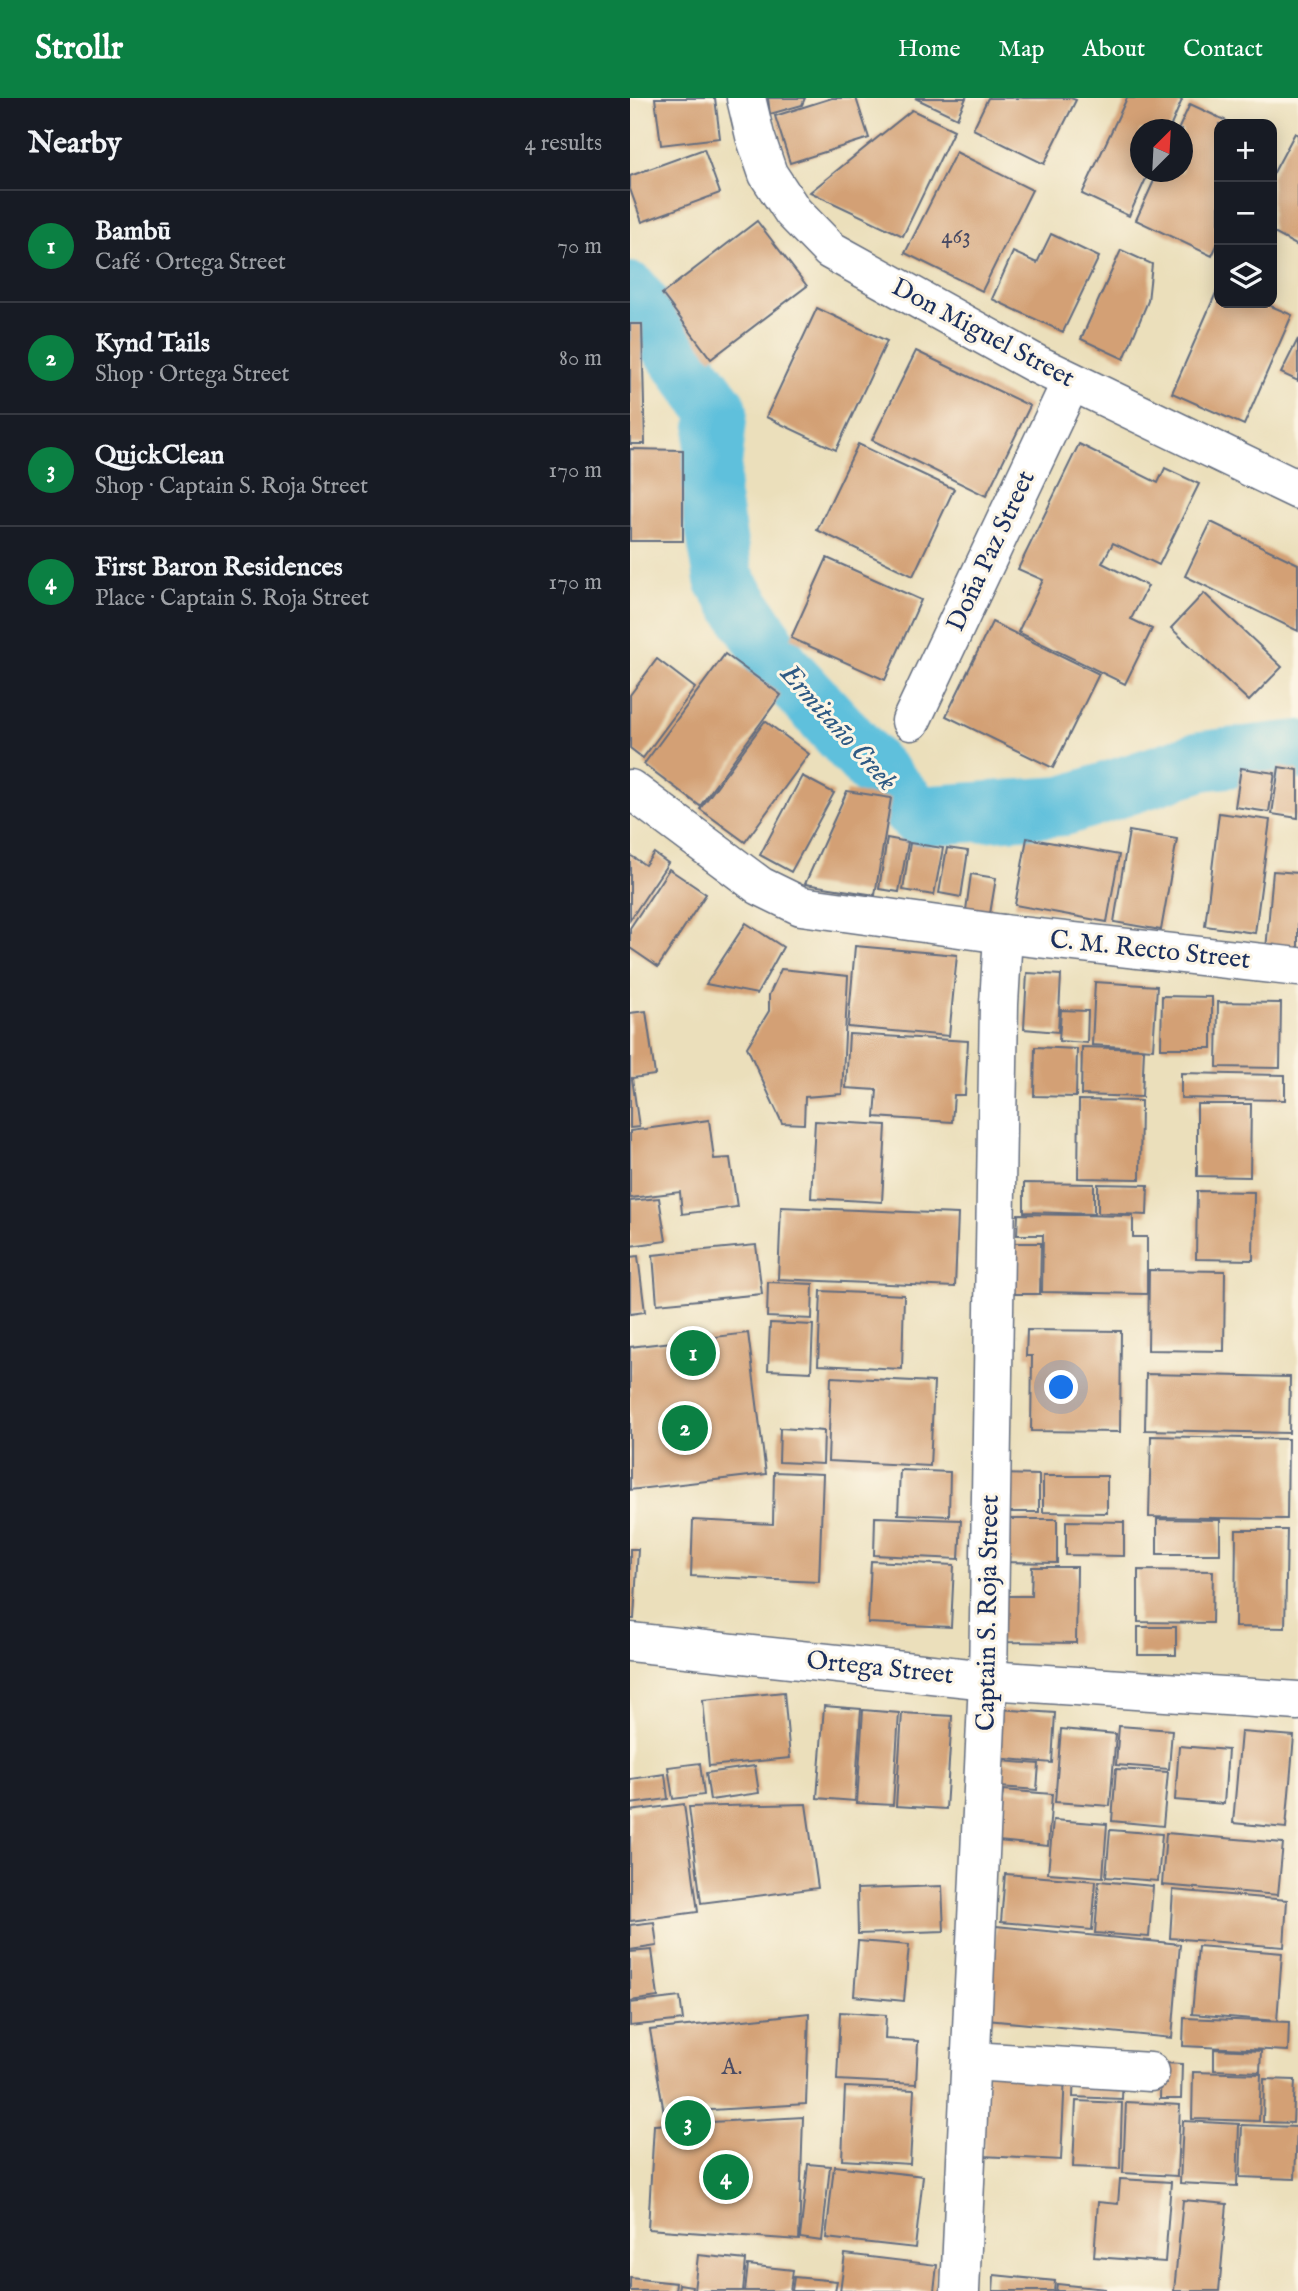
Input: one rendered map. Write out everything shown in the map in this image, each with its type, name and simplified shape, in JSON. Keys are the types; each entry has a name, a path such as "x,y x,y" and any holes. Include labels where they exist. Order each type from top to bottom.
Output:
{"street":[{"name":"Don Miguel Street","path":"746,98 768,174 793,212 830,250 1071,382 1298,489"},
{"name":"Doña Paz Street","path":"911,721 1071,382"},
{"name":"C. M. Recto Street","path":"630,789 760,886 801,906 1003,934 1298,967"},
{"name":"Captain S. Roja Street","path":"960,2291 988,1680 999,1004 1003,934"},
{"name":"Ortega Street","path":"630,1642 988,1680 1298,1701"},
{"path":"971,2061 1150,2072"}],"building":[{"path":"655,98 715,98 720,138 661,145"},
{"path":"768,98 805,98 802,105 770,114"},
{"path":"832,98 856,98 869,138 790,163 775,116"},
{"path":"915,98 966,98 957,118"},
{"path":"988,98 1076,100 1044,164 973,129"},
{"path":"1127,98 1182,100 1174,119 1130,119 1130,182 1144,182 1129,216 1082,194"},
{"path":"1190,104 1222,119 1214,119 1212,256 1136,220 1153,182 1193,182 1193,119 1183,119"},
{"path":"912,110 954,130 903,236 810,192"},
{"path":"1295,133 1298,135 1298,246 1277,235 1277,167"},
{"path":"704,149 720,193 642,222 630,189 630,176"},
{"path":"956,152 1032,190 982,291 905,253"},
{"path":"757,221 807,286 711,359 662,294"},
{"path":"1051,234 1099,257 1063,332 992,299 1013,252 1037,263"},
{"path":"1121,250 1152,264 1148,301 1124,359 1081,339"},
{"path":"1214,297 1214,308 1276,308 1292,315 1244,425 1172,393"},
{"path":"817,308 887,341 836,450 766,417"},
{"path":"630,324 642,324 645,444 630,444"},
{"path":"1298,339 1298,381 1281,373"},
{"path":"916,351 1030,406 986,496 872,440"},
{"path":"858,444 954,489 913,576 817,530"},
{"path":"1079,444 1158,483 1165,468 1199,484 1159,565 1113,543 1102,563 1148,586 1131,619 1152,629 1125,684 1018,632 1043,580 1018,569"},
{"path":"630,449 683,450 683,541 630,541"},
{"path":"1211,522 1298,564 1298,631 1185,576"},
{"path":"827,558 921,600 885,680 791,638"},
{"path":"1204,593 1282,667 1249,701 1171,628"},
{"path":"992,622 1099,674 1053,768 946,716"},
{"path":"725,654 781,695 700,806 644,764"},
{"path":"657,659 695,688 643,758 630,748 630,695"},
{"path":"765,721 809,754 745,842 700,809"},
{"path":"1279,767 1298,770 1298,818 1272,814"},
{"path":"1241,768 1275,773 1269,812 1235,807"},
{"path":"802,776 834,793 791,872 760,855"},
{"path":"847,791 891,798 875,895 805,884"},
{"path":"1219,813 1270,820 1255,933 1205,926"},
{"path":"1129,831 1177,839 1161,930 1114,922"},
{"path":"887,838 908,842 899,892 879,889"},
{"path":"1027,838 1119,855 1107,922 1015,905"},
{"path":"910,843 943,848 934,895 903,890"},
{"path":"947,848 968,851 961,897 939,893"},
{"path":"654,853 668,863 630,920 630,855 645,865"},
{"path":"669,869 706,894 658,967 630,948 630,928"},
{"path":"1273,871 1298,873 1298,953 1266,950"},
{"path":"971,874 996,878 990,914 966,910"},
{"path":"746,923 783,947 757,994 706,984"},
{"path":"855,946 957,955 949,1036 848,1027"},
{"path":"781,969 848,976 842,1094 805,1097 804,1124 782,1123 747,1047 769,1011 769,995"},
{"path":"1027,973 1061,975 1058,1032 1024,1029"},
{"path":"1095,982 1157,986 1153,1049 1092,1045"},
{"path":"1162,996 1212,997 1212,1048 1161,1048"},
{"path":"1218,1002 1281,1003 1280,1068 1217,1067"},
{"path":"1061,1010 1088,1011 1087,1043 1059,1041"},
{"path":"646,1011 655,1075 632,1078 639,1127 630,1128 630,1013"},
{"path":"849,1034 968,1041 965,1095 954,1095 952,1122 875,1117 877,1090 846,1088"},
{"path":"1035,1047 1077,1049 1076,1097 1034,1096"},
{"path":"1082,1047 1144,1049 1142,1097 1081,1095"},
{"path":"1181,1073 1285,1075 1285,1100 1181,1098"},
{"path":"1079,1100 1141,1101 1140,1179 1078,1178"},
{"path":"1197,1104 1251,1104 1250,1177 1197,1176"},
{"path":"709,1120 714,1159 730,1158 737,1207 682,1214 680,1192 630,1198 630,1131"},
{"path":"815,1121 886,1125 882,1202 811,1198"},
{"path":"1024,1183 1094,1184 1094,1214 1024,1212"},
{"path":"1098,1184 1148,1185 1147,1215 1098,1213"},
{"path":"1197,1191 1254,1192 1253,1260 1196,1259"},
{"path":"659,1198 666,1241 630,1246 630,1201"},
{"path":"781,1207 958,1214 955,1287 778,1279"},
{"path":"1018,1214 1133,1216 1133,1237 1147,1237 1147,1294 1042,1292 1043,1235 1017,1235"},
{"path":"1002,1243 1041,1243 1040,1294 1002,1294"},
{"path":"756,1245 762,1294 657,1304 653,1255"},
{"path":"638,1256 645,1312 630,1314 630,1257"},
{"path":"1149,1270 1225,1271 1224,1351 1148,1350"},
{"path":"768,1282 813,1284 812,1319 767,1317"},
{"path":"821,1291 904,1295 902,1369 818,1365"},
{"path":"770,1323 813,1325 811,1372 768,1370"},
{"path":"1027,1330 1121,1331 1120,1432 1031,1431 1032,1356 1026,1356"},
{"path":"748,1333 766,1474 630,1490 630,1347"},
{"path":"1146,1374 1290,1377 1289,1433 1145,1430"},
{"path":"831,1377 934,1382 930,1466 828,1461"},
{"path":"780,1428 824,1431 823,1464 779,1462"},
{"path":"1151,1436 1288,1439 1287,1519 1149,1517"},
{"path":"900,1470 950,1472 949,1516 898,1514"},
{"path":"774,1472 823,1474 819,1582 691,1576 693,1520 773,1524"},
{"path":"1001,1474 1039,1475 1039,1512 1001,1512"},
{"path":"1043,1476 1107,1476 1107,1513 1043,1512"},
{"path":"875,1517 961,1520 959,1559 874,1555"},
{"path":"1002,1519 1057,1519 1057,1563 1001,1562"},
{"path":"1157,1519 1220,1520 1220,1554 1157,1554"},
{"path":"1066,1521 1124,1522 1124,1556 1066,1555"},
{"path":"1236,1530 1287,1530 1285,1628 1235,1627"},
{"path":"630,1549 638,1549 634,1619 630,1619"},
{"path":"871,1561 954,1565 951,1627 868,1623"},
{"path":"1032,1567 1077,1567 1076,1643 999,1642 999,1596 1031,1596"},
{"path":"1138,1570 1213,1571 1212,1623 1138,1622"},
{"path":"1138,1627 1176,1627 1176,1655 1138,1655"},
{"path":"784,1692 790,1758 709,1766 703,1700"},
{"path":"824,1706 861,1709 855,1801 817,1798"},
{"path":"999,1709 1055,1713 1052,1763 996,1758"},
{"path":"863,1710 899,1713 893,1805 857,1803"},
{"path":"902,1713 952,1716 946,1809 896,1806"},
{"path":"1119,1726 1172,1730 1169,1769 1116,1765"},
{"path":"1061,1729 1116,1734 1110,1806 1055,1802"},
{"path":"1241,1732 1294,1736 1286,1828 1233,1823"},
{"path":"1179,1746 1228,1750 1224,1804 1175,1800"},
{"path":"1001,1761 1039,1764 1037,1790 1000,1787"},
{"path":"700,1763 704,1795 673,1799 668,1767"},
{"path":"755,1766 759,1793 710,1800 706,1773"},
{"path":"1116,1769 1168,1772 1163,1826 1112,1821"},
{"path":"665,1774 668,1799 630,1804 630,1779"},
{"path":"1003,1790 1052,1794 1048,1846 998,1841"},
{"path":"684,1804 698,1912 630,1921 630,1811"},
{"path":"806,1804 818,1888 701,1903 689,1807"},
{"path":"1053,1820 1107,1824 1103,1877 1048,1873"},
{"path":"1110,1830 1162,1834 1158,1881 1106,1877"},
{"path":"1166,1833 1283,1843 1278,1895 1162,1885"},
{"path":"1005,1874 1096,1881 1092,1930 1001,1922"},
{"path":"1099,1881 1153,1886 1149,1937 1095,1933"},
{"path":"942,1886 944,1931 858,1934 857,1889"},
{"path":"1173,1890 1287,1900 1284,1947 1170,1938"},
{"path":"654,1922 657,1946 630,1950 630,1925"},
{"path":"996,1926 1180,1944 1172,2038 987,2020"},
{"path":"858,1941 909,1945 904,2001 854,1996"},
{"path":"1198,1946 1282,1953 1277,2021 1192,2014"},
{"path":"652,1950 658,1997 630,2001 630,1952"},
{"path":"680,1997 683,2020 630,2026 630,2003"},
{"path":"840,2012 886,2015 885,2039 918,2041 916,2084 837,2080"},
{"path":"809,2013 806,2104 664,2113 650,2030"},
{"path":"1184,2018 1289,2022 1288,2051 1183,2046"},
{"path":"1214,2049 1261,2051 1260,2072 1214,2070"},
{"path":"1161,2063 1182,2064 1181,2099 1160,2099"},
{"path":"986,2071 1065,2075 1061,2160 983,2156"},
{"path":"1074,2071 1123,2073 1122,2099 1073,2097"},
{"path":"1193,2072 1261,2074 1259,2121 1192,2119"},
{"path":"1264,2079 1295,2080 1293,2123 1263,2122"},
{"path":"845,2087 914,2090 910,2164 842,2160"},
{"path":"1076,2101 1122,2103 1120,2169 1073,2167"},
{"path":"1126,2102 1180,2105 1177,2176 1123,2173"},
{"path":"803,2117 799,2240 648,2229 654,2125"},
{"path":"1183,2121 1239,2124 1237,2186 1180,2183"},
{"path":"1242,2125 1297,2127 1295,2179 1240,2177"},
{"path":"808,2164 830,2166 822,2241 800,2238"},
{"path":"834,2166 923,2176 915,2248 826,2238"},
{"path":"1120,2179 1171,2182 1165,2262 1094,2257 1098,2202 1118,2204"},
{"path":"1183,2200 1227,2204 1219,2291 1174,2291"},
{"path":"845,2254 937,2265 934,2291 840,2291"},
{"path":"698,2255 746,2260 743,2291 694,2291"},
{"path":"748,2265 793,2270 790,2291 745,2291"},
{"path":"994,2275 1055,2281 1054,2291 993,2291"},
{"path":"794,2277 837,2281 835,2291 792,2291"},
{"path":"630,2278 676,2283 675,2291 630,2291"},
{"path":"679,2284 692,2286 691,2291 678,2291"},
{"path":"1057,2284 1105,2289 1105,2291 1056,2291"}],"waterway":[{"name":"Ermitaño Creek","path":"630,292 718,410 709,493 724,579 783,670 918,816 1064,806 1201,761 1298,750"}],"place":[{"name":"Bambū","path":"693,1353"},
{"name":"Kynd Tails","path":"685,1428"},
{"name":"QuickClean","path":"688,2123"},
{"name":"First Baron Residences","path":"726,2177"}]}
